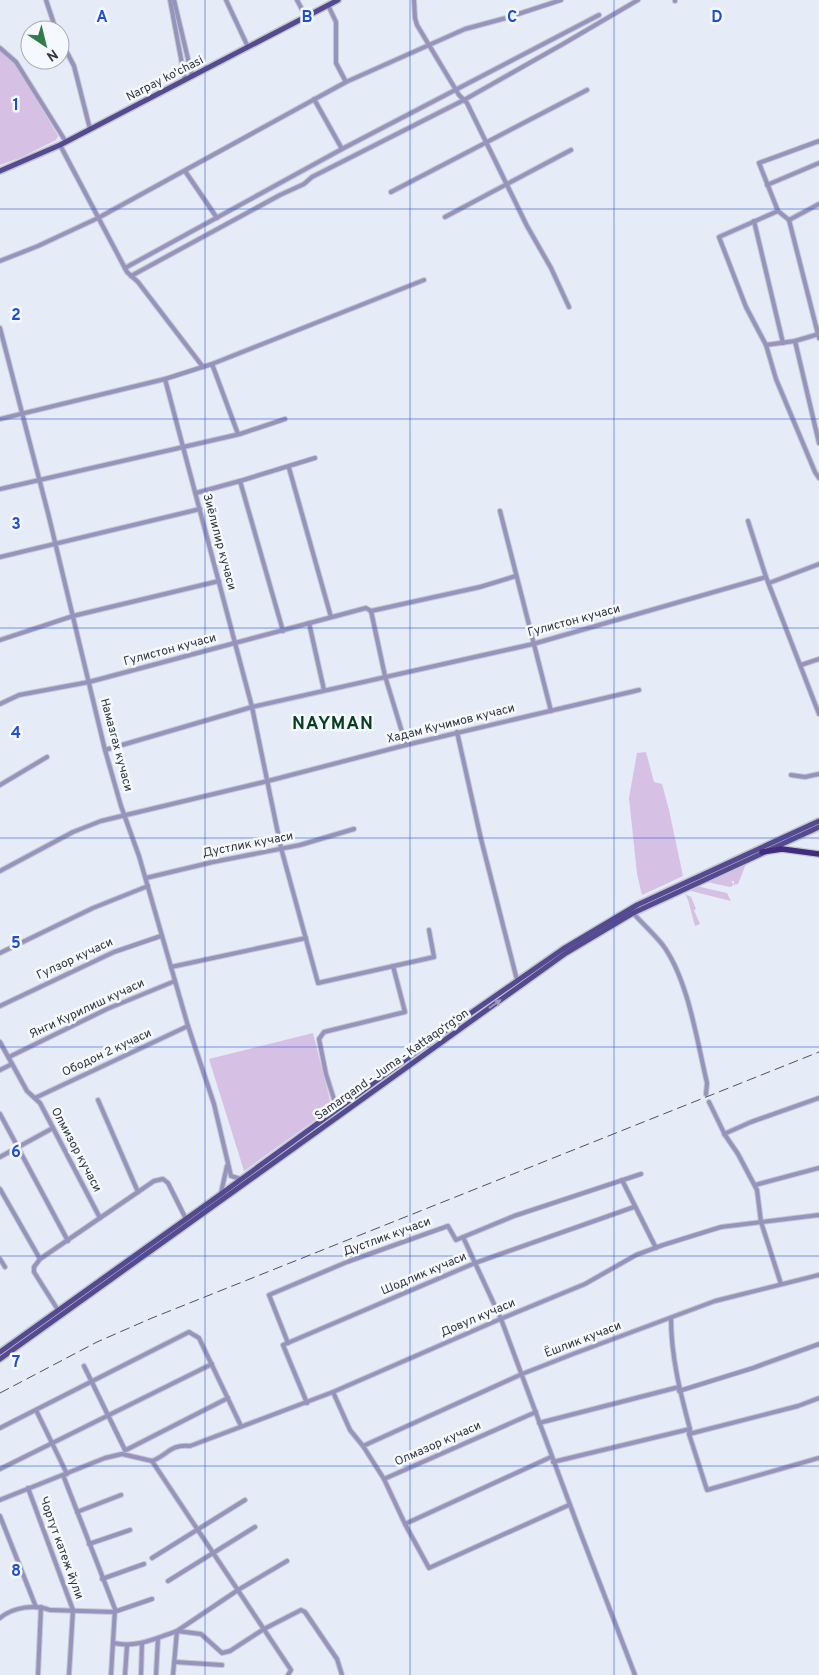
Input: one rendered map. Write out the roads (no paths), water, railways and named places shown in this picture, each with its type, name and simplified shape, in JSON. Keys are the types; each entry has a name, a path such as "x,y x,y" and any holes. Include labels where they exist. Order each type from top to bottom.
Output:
{"highway":[{"path":"762,852 782,849 819,854"}],"main road":[{"name":"Narpay ko'chasi","path":"0,172 66,142 338,0"},
{"name":"Samarqand - Juma - Kattaqo‘rg‘on","path":"473,1016 517,980 562,949 622,912 819,821"},
{"name":"Samarqand - Juma - Kattaqo‘rg‘on","path":"0,1352 473,1016 566,953 633,913 819,827"},
{"name":"Samarqand - Juma - Kattaqo‘rg‘on","path":"0,1359 70,1304 186,1219 337,1109 365,1093"}],"street":[{"path":"46,0 53,20"},
{"path":"170,0 185,80"},
{"path":"174,0 192,76"},
{"path":"226,0 248,47"},
{"path":"297,0 306,17"},
{"path":"414,0 417,25 456,90 467,102 506,184 551,268 569,307"},
{"path":"0,261 38,246 98,218 346,82 478,24 506,18 561,0"},
{"path":"131,276 280,195 304,184 312,177 464,100 638,0"},
{"path":"328,5 336,22 336,63 346,82"},
{"path":"125,268 342,149 599,15"},
{"path":"0,48 16,62 66,142"},
{"path":"70,58 74,66 90,129"},
{"path":"391,192 586,90"},
{"path":"314,99 342,149"},
{"path":"766,344 795,342 819,335 789,220 778,211 759,163 819,141"},
{"path":"60,145 125,268 138,282 203,367"},
{"path":"445,217 571,150"},
{"path":"768,185 819,163"},
{"path":"185,171 217,218"},
{"path":"789,220 819,204"},
{"path":"778,211 719,237 746,307 766,344 776,379 819,478"},
{"path":"754,221 783,343"},
{"path":"0,419 203,367 424,280"},
{"name":"Намазгах кучаси","path":"0,328 23,414 105,750 124,815 146,878 188,1026 214,1104 228,1164"},
{"path":"795,342 819,443"},
{"path":"212,364 238,434"},
{"name":"Зиёлилир кучаси","path":"165,378 236,643 252,707 281,848 318,983 393,966"},
{"path":"0,488 238,434 285,419"},
{"path":"196,493 288,468 315,458"},
{"path":"288,468 331,618"},
{"path":"240,481 283,630"},
{"path":"0,558 200,509"},
{"path":"500,511 532,644 551,711"},
{"path":"748,521 766,577 819,714"},
{"path":"769,583 819,564"},
{"name":"Гулистон кучаси","path":"0,704 19,695 89,682 366,608 371,611 516,576"},
{"name":"Гулистон кучаси","path":"105,750 252,707 532,644 766,577"},
{"path":"0,640 73,616 219,581"},
{"path":"371,611 386,676 406,745"},
{"path":"309,623 324,690"},
{"path":"801,665 819,659"},
{"name":"Хадам Кучимов кучаси","path":"0,871 73,832 101,821 268,781 457,732 639,690"},
{"path":"457,732 481,839 517,980"},
{"path":"0,786 47,757"},
{"path":"791,774 805,777 819,774"},
{"name":"Дустлик кучаси","path":"146,878 281,848 354,829"},
{"path":"0,953 93,908 148,886"},
{"path":"633,913 662,945 680,977 689,1006 707,1083 706,1094"},
{"path":"337,1109 326,1074 319,1039 320,1035 324,1032 405,1012 393,966 434,957 429,930"},
{"name":"Гулзор кучаси","path":"0,1006 114,952 161,936"},
{"path":"171,967 306,938"},
{"name":"Янги Курилиш кучаси","path":"9,1057 107,1010 175,981"},
{"name":"Ободон 2 кучаси","path":"34,1098 188,1026"},
{"name":"Олмизор кучаси","path":"0,1042 27,1091 40,1103 100,1218"},
{"path":"0,1070 12,1064"},
{"path":"724,1134 751,1122 819,1098"},
{"path":"98,1100 138,1192"},
{"path":"709,1102 724,1134 738,1154 755,1185 760,1200 761,1222 781,1284"},
{"path":"0,1114 68,1240"},
{"path":"0,1157 53,1128"},
{"path":"228,1164 231,1176 242,1179"},
{"path":"221,1194 228,1164"},
{"path":"755,1185 819,1168"},
{"path":"636,1675 553,1462 501,1319 463,1237 514,1216 641,1174"},
{"path":"58,1310 36,1278 34,1267 40,1260 68,1240 154,1181 163,1179 168,1182 186,1219"},
{"path":"622,1180 656,1248"},
{"path":"0,1188 40,1260"},
{"name":"Шодлик кучаси","path":"288,1343 475,1263 634,1207"},
{"name":"Довул кучаси","path":"152,1461 180,1445 190,1446 333,1392 585,1284 636,1255 721,1228 819,1215"},
{"name":"Дустлик кучаси","path":"288,1343 269,1295 347,1262 448,1226 456,1240 463,1237"},
{"path":"0,1259 5,1267"},
{"name":"Ёшлик кучаси","path":"363,1446 522,1374 715,1301 819,1275"},
{"path":"671,1318 672,1350 679,1389 689,1431 708,1490 819,1458"},
{"path":"0,1428 189,1332 199,1338 241,1426"},
{"path":"288,1343 283,1345 307,1403"},
{"path":"539,1423 679,1389 753,1368 819,1344"},
{"path":"0,1469 212,1364"},
{"path":"84,1366 126,1450"},
{"name":"Олмазор кучаси","path":"333,1392 350,1430 363,1446 384,1479 536,1412"},
{"name":"Чортут катеж йули","path":"122,1454 126,1450 228,1398"},
{"path":"553,1462 798,1406 819,1398"},
{"path":"36,1410 65,1474 77,1512 113,1604 111,1675"},
{"name":"Чортут катеж йули","path":"0,1500 105,1458 122,1454 152,1461"},
{"path":"405,1524 551,1456"},
{"path":"152,1461 291,1670 288,1675"},
{"path":"384,1479 405,1524 429,1568 570,1505"},
{"name":"Чортут катеж йули","path":"28,1488 73,1610 69,1675"},
{"path":"77,1512 120,1495"},
{"path":"152,1558 246,1500"},
{"path":"0,1516 39,1607 38,1675"},
{"path":"168,1581 255,1527"},
{"path":"89,1544 130,1530"},
{"path":"113,1643 127,1646 177,1631 238,1590 287,1561"},
{"path":"102,1579 144,1564"},
{"path":"0,1618 13,1610 39,1607 50,1610 114,1612 152,1599"},
{"path":"177,1631 201,1634 208,1638 220,1652 230,1651 297,1611 305,1612 337,1659 342,1675"},
{"path":"173,1675 177,1631"},
{"path":"156,1675 158,1638"},
{"path":"141,1675 142,1643"},
{"path":"125,1675 127,1646"},
{"path":"175,1662 222,1665"}],"railway":[{"path":"0,1393 97,1342 152,1318 819,1052"}],"district":[{"name":"NAYMAN","path":"333,724"}]}
